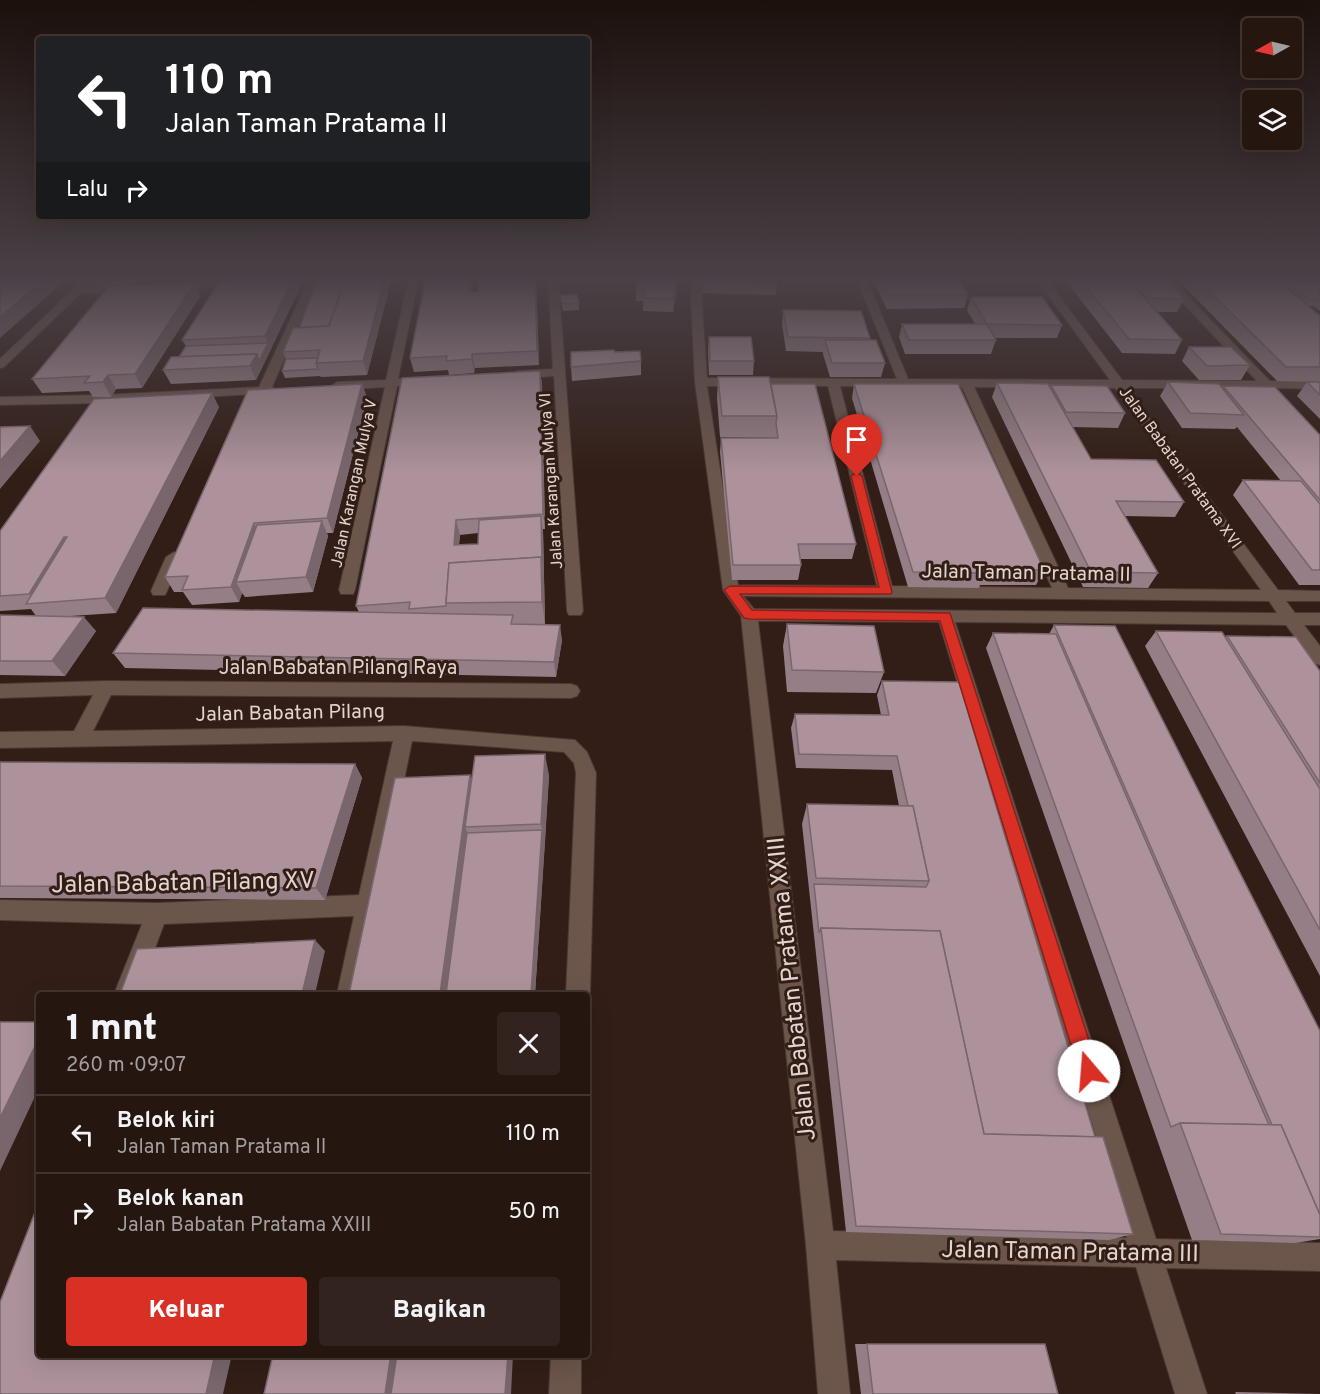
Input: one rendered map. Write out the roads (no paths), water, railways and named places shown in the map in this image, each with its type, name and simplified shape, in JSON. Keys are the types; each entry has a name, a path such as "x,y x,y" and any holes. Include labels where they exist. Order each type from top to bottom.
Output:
{"street":[{"path":"0,365 24,342"},
{"path":"264,390 286,342"},
{"name":"Jalan Karangan Mulya V","path":"346,590 400,342"},
{"name":"Jalan Karangan Mulya VI","path":"557,342 575,611"},
{"path":"699,342 701,382 730,590 749,615 1320,619"},
{"path":"887,342 904,383"},
{"name":"Jalan Babatan Pratama XVI","path":"1089,342 1320,659"},
{"path":"1226,342 1283,401"},
{"path":"503,376 559,372"},
{"path":"322,387 436,380"},
{"path":"701,382 1320,386"},
{"path":"833,383 886,592"},
{"path":"28,401 42,384"},
{"path":"967,384 1063,594"},
{"path":"0,401 101,399 161,390 246,396 264,390 287,389"},
{"path":"87,417 101,399"},
{"path":"159,591 178,549"},
{"name":"Jalan Taman Pratama II","path":"730,590 1320,596"},
{"name":"Jalan Babatan Pratama XXIII","path":"749,615 820,1245 834,1394"},
{"path":"945,616 1191,1394"},
{"path":"1110,618 1120,639"},
{"name":"Jalan Babatan Pilang Raya","path":"0,691 103,693 571,691"},
{"path":"85,729 103,693"},
{"name":"Jalan Babatan Pilang","path":"0,740 85,729 404,733 554,742 568,745 578,751 584,762 586,773 578,992"},
{"path":"349,992 404,733"},
{"name":"Jalan Babatan Pilang XV","path":"0,910 158,914 368,905"},
{"path":"127,992 158,914"},
{"name":"Jalan Taman Pratama III","path":"820,1245 1320,1257"},
{"path":"565,1394 566,1358"}]}
